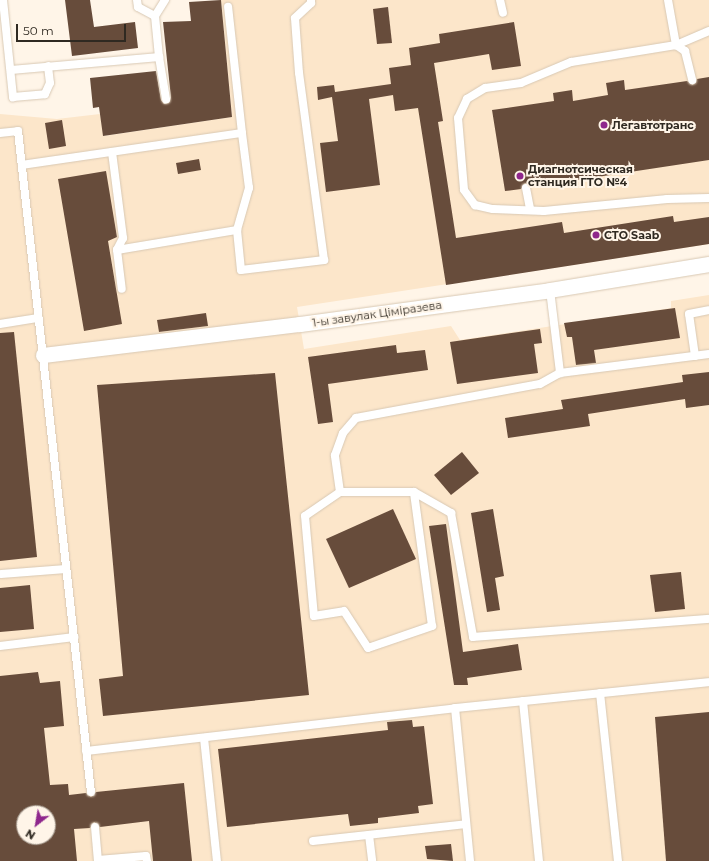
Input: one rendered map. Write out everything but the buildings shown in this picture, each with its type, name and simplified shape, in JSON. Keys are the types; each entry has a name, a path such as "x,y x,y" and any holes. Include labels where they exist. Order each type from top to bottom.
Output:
{"street":[{"name":"1-ы завулак Ціміразева","path":"43,356 300,324 550,290 709,264"}],"lane":[{"path":"3,0 13,96 45,94 50,83 48,66"},
{"path":"137,0 138,7 155,16"},
{"path":"165,0 155,16 159,58 166,99"},
{"path":"228,7 249,188 237,230 241,270 324,260 299,73 295,18 311,3 311,0"},
{"path":"500,0 503,13"},
{"path":"668,0 676,45 685,51 692,80"},
{"path":"709,31 676,45 571,62 521,83 485,88 467,99 458,118 464,190 475,205 493,209 530,209 544,212 668,199 709,198"},
{"path":"11,70 159,58"},
{"path":"0,133 18,131 91,792"},
{"path":"22,165 242,133"},
{"path":"112,152 123,238 117,250 122,289"},
{"path":"526,188 530,209"},
{"path":"117,250 237,230"},
{"path":"550,290 560,373"},
{"path":"695,356 689,314 709,310"},
{"path":"0,324 39,318"},
{"path":"340,492 335,455 343,433 356,418 540,384 560,373 709,354"},
{"path":"414,492 432,626 368,648 344,610 314,616 305,516 340,492 414,492 451,513 473,637 709,619"},
{"path":"1,574 66,569"},
{"path":"0,646 74,637"},
{"path":"86,751 455,708 709,682"},
{"path":"600,693 618,861"},
{"path":"523,701 539,861"},
{"path":"455,708 470,861"},
{"path":"204,738 218,861"},
{"path":"313,841 466,824"},
{"path":"95,827 98,861 146,856 147,861"},
{"path":"369,834 372,861"}],"shaded area":[{"path":"221,0 709,0 709,244 297,307 304,349 451,326 460,340 671,308 671,301 709,295 709,861 0,861 0,114 57,119 100,114 104,136 232,117"}],"place":[{"name":"Легавтотранс","path":"604,125"},
{"name":"Диагнотсическая станция ГТО №4","path":"520,176"},
{"name":"СТО Saab","path":"596,235"}]}
